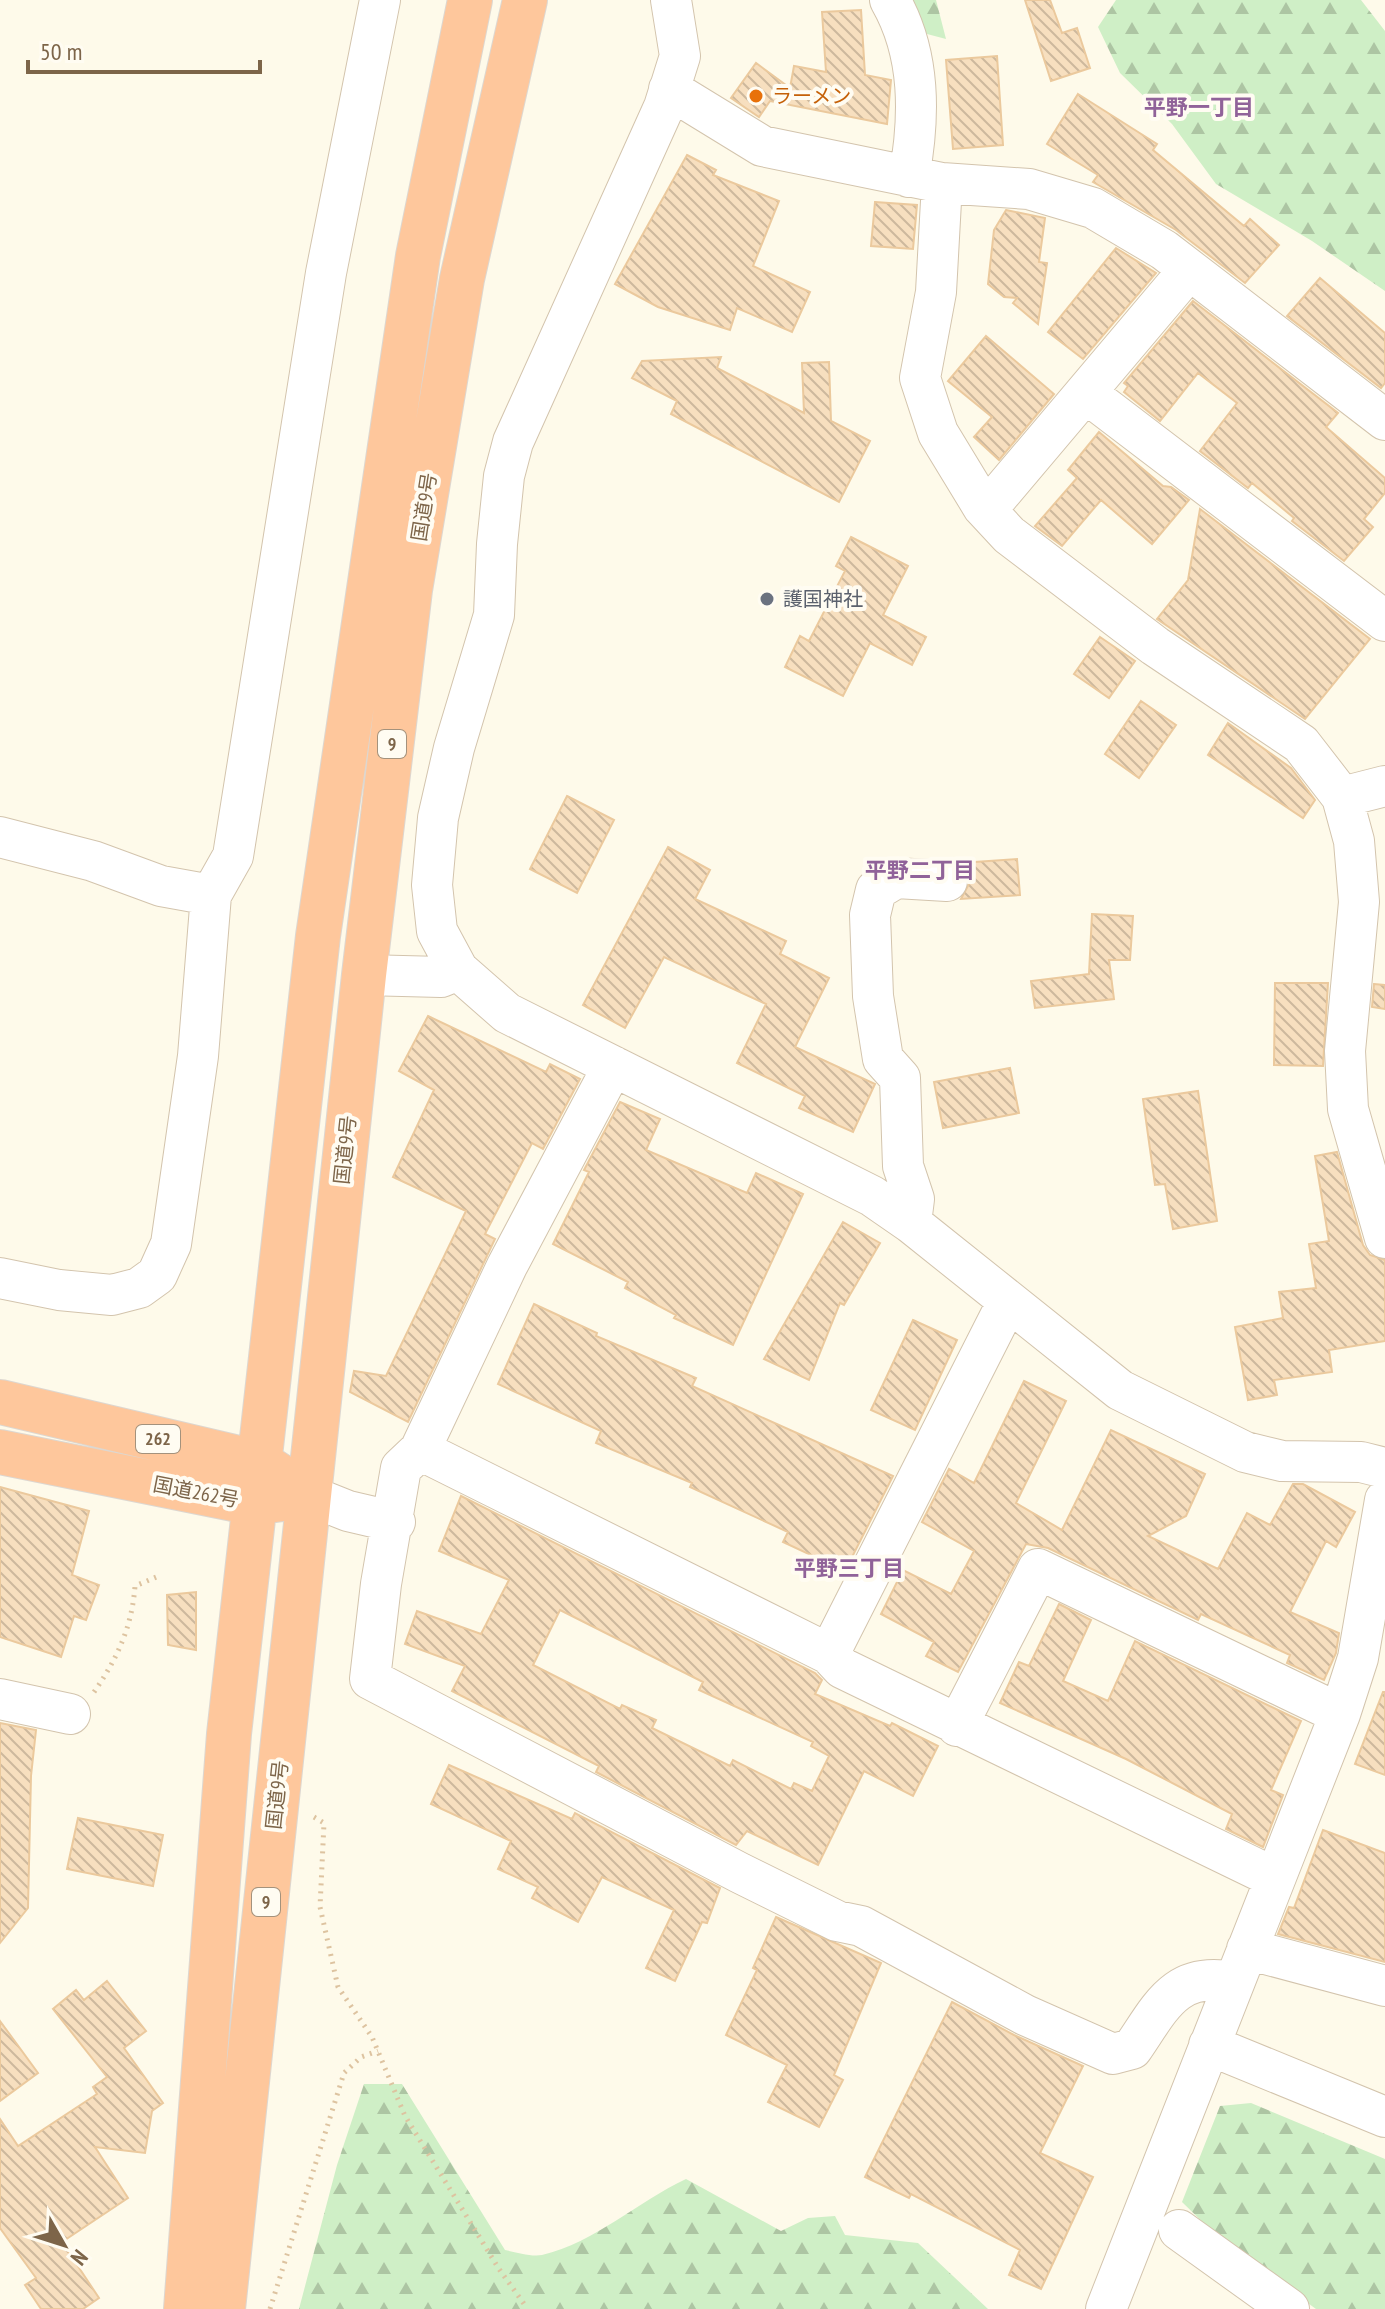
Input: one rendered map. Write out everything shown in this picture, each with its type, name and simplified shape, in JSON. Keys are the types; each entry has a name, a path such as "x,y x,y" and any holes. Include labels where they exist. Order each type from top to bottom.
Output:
{"highway":[{"path":"186,2309 229,1734 318,936 418,256 470,0"},
{"name":"国道9号","path":"223,2309 364,975 410,590 456,310 525,0"},
{"name":"国道262号","path":"0,1402 257,1483 308,1495"},
{"name":"国道262号","path":"0,1452 257,1483"}],"street":[{"path":"0,1278 59,1290 112,1295 139,1288 157,1275 171,1244 196,1072 211,895 233,856 326,273 350,139 380,0"},
{"path":"671,0 680,56 669,89 513,442 504,476 494,615 454,748 438,818 432,885 437,931 458,970 507,1013 872,1196 911,1223 1120,1390 1245,1452 1282,1461 1361,1462 1385,1468"},
{"path":"890,0 909,46 917,85 916,141 926,180 936,292 920,378 938,433 983,507 1009,535 1155,646 1301,744 1342,797 1354,841 1359,902 1345,1051 1348,1109 1385,1238"},
{"path":"669,89 762,146 926,180 1029,189 1093,208 1164,250 1385,420"},
{"path":"983,507 998,496 1188,271"},
{"path":"1086,393 1385,621"},
{"path":"1342,797 1385,786"},
{"path":"0,837 93,861 161,886 211,895"},
{"path":"911,1223 914,1199 903,1166 900,1078 883,1059 873,996 870,915 876,890 896,878 947,881"},
{"path":"364,975 441,977 458,970"},
{"path":"613,1066 507,1266 420,1450 401,1468 395,1522 381,1584 370,1679 740,1873 837,1921 861,1926 1025,2015 1113,2054 1132,2049 1171,1993 1240,1965 1385,1986"},
{"path":"829,1654 1008,1301"},
{"path":"420,1450 829,1654 842,1668 957,1726 1275,1878"},
{"path":"308,1495 348,1511 395,1522"},
{"path":"1106,2309 1340,1714 1361,1644 1385,1500"},
{"path":"957,1726 1038,1569 1340,1714"},
{"path":"0,1699 70,1714"},
{"path":"1209,2045 1385,2117"},
{"path":"1179,2230 1289,2309"}],"path":[{"path":"70,1714 88,1699 124,1641 133,1613 135,1586 161,1575"},
{"path":"314,1817 324,1823 320,1907 338,1987 378,2051 405,2116 499,2269 527,2308"},
{"path":"270,2309 344,2073 361,2057 378,2051"}],"green space":[{"path":"904,0 936,0 946,39 927,34"},
{"path":"1116,0 1361,0 1385,31 1385,291 1312,241 1216,184 1172,124 1120,73 1098,27"},
{"path":"364,2084 402,2084 505,2250 542,2255 562,2249 686,2179 781,2231 808,2218 835,2216 845,2235 918,2243 988,2309 299,2309 337,2165"},
{"path":"1251,2103 1385,2159 1385,2309 1316,2309 1220,2239 1182,2202 1220,2106"}],"building":[{"path":"1025,0 1050,0 1062,33 1077,28 1090,68 1051,81"},
{"path":"861,10 865,75 891,80 887,124 770,101 759,117 731,98 756,63 790,88 794,66 826,72 822,12"},
{"path":"997,56 1003,145 953,149 946,60"},
{"path":"1078,94 1157,144 1153,150 1244,226 1250,219 1279,245 1245,283 1176,230 1093,182 1098,175 1047,144"},
{"path":"687,155 716,170 713,175 779,201 753,266 810,292 792,332 737,308 730,330 658,307 615,284"},
{"path":"875,202 917,205 913,249 871,246"},
{"path":"1006,210 1045,218 1039,262 1047,263 1038,324 1013,303 1017,298 1004,297 988,284 994,230"},
{"path":"1116,248 1156,273 1083,359 1048,332"},
{"path":"1320,278 1385,333 1385,383 1381,388 1287,316"},
{"path":"1193,301 1338,413 1326,427 1385,478 1385,493 1364,519 1373,527 1344,561 1292,521 1294,518 1252,483 1248,488 1200,451 1237,403 1198,373 1160,421 1124,392 1128,386 1124,383"},
{"path":"986,336 1054,394 999,460 974,437 992,417 948,381"},
{"path":"721,357 717,368 804,413 802,363 829,362 831,421 870,441 839,502 671,414 677,401 632,378 642,361"},
{"path":"1099,432 1163,486 1171,487 1189,500 1152,544 1101,500 1062,546 1035,526 1077,478 1068,470"},
{"path":"1200,509 1370,639 1305,719 1157,619 1188,580"},
{"path":"851,537 908,566 883,615 926,637 912,665 870,643 843,696 785,667 800,636 809,641 845,571 836,566"},
{"path":"1100,637 1135,661 1109,698 1074,674"},
{"path":"1141,701 1176,725 1139,778 1105,754"},
{"path":"1228,723 1291,768 1315,800 1303,818 1208,755"},
{"path":"567,796 614,820 577,893 530,869"},
{"path":"668,847 710,870 695,899 786,941 780,954 829,978 795,1047 875,1084 853,1132 799,1108 805,1096 737,1063 766,1004 664,957 625,1028 583,1005"},
{"path":"1017,859 1020,895 961,899 970,882 961,863"},
{"path":"1092,914 1133,916 1130,960 1109,960 1114,999 1035,1008 1031,981 1089,974"},
{"path":"1275,983 1328,983 1323,1066 1274,1065"},
{"path":"1374,984 1385,985 1385,1009 1372,1007"},
{"path":"428,1016 546,1072 550,1064 580,1079 543,1149 532,1143 485,1234 495,1239 408,1422 350,1392 354,1371 386,1376 466,1211 393,1177 434,1090 399,1071"},
{"path":"1010,1068 1019,1113 943,1128 934,1082"},
{"path":"1198,1091 1217,1221 1173,1229 1165,1184 1155,1185 1143,1099"},
{"path":"620,1102 660,1119 646,1150 747,1193 756,1173 803,1194 733,1345 674,1318 676,1315 625,1288 628,1282 553,1244 589,1172 584,1170"},
{"path":"1337,1152 1363,1245 1370,1255 1385,1260 1385,1341 1329,1350 1332,1372 1274,1380 1277,1395 1248,1400 1235,1327 1283,1318 1279,1292 1316,1288 1309,1244 1329,1241 1315,1156"},
{"path":"843,1222 880,1243 844,1305 840,1303 809,1380 764,1359"},
{"path":"534,1304 597,1333 596,1336 696,1378 692,1386 893,1476 845,1571 783,1542 788,1532 690,1487 692,1483 596,1443 601,1431 498,1384"},
{"path":"913,1320 957,1340 915,1430 871,1410"},
{"path":"1024,1381 1066,1401 1016,1503 1062,1530 1111,1430 1205,1474 1186,1516 1148,1536 1218,1569 1247,1513 1270,1525 1293,1484 1303,1484 1355,1512 1336,1547 1326,1541 1290,1612 1339,1633 1336,1653 1324,1680 1287,1663 1290,1655 1201,1614 1198,1620 1048,1548 1026,1544 958,1672 926,1656 934,1642 881,1614 903,1570 951,1594 974,1551 922,1522 949,1469 974,1483"},
{"path":"0,1487 89,1511 72,1575 99,1585 86,1620 74,1616 61,1657 0,1637"},
{"path":"461,1496 815,1673 822,1680 815,1694 890,1726 892,1723 938,1746 913,1796 864,1771 818,1865 747,1831 736,1845 596,1772 599,1766 452,1691 465,1666 405,1644 417,1611 481,1634 509,1580 439,1551","holes":["560,1610 703,1682 699,1690 813,1742 811,1746 829,1756 812,1791 794,1783 791,1789 733,1760 730,1766 652,1728 656,1720 622,1705 620,1709 533,1665"]},
{"path":"196,1592 196,1650 168,1645 167,1595"},
{"path":"1059,1604 1091,1620 1063,1681 1108,1701 1135,1641 1301,1721 1271,1790 1283,1795 1263,1847 1226,1829 1232,1814 1126,1759 1000,1703 1019,1662 1029,1666"},
{"path":"1385,1692 1385,1775 1355,1764"},
{"path":"0,1723 36,1730 31,1776 28,1908 0,1943"},
{"path":"449,1765 572,1819 575,1813 720,1888 707,1923 702,1922 675,1981 646,1968 674,1910 602,1877 578,1922 532,1898 538,1887 498,1869 511,1841 431,1804"},
{"path":"78,1818 163,1835 153,1886 67,1869"},
{"path":"1323,1830 1385,1853 1385,1962 1278,1934 1289,1907 1294,1908"},
{"path":"776,1917 881,1963 834,2075 843,2080 819,2127 768,2102 787,2065 726,2035 757,1970 753,1968"},
{"path":"107,1981 146,2031 124,2048 163,2103 152,2111 145,2153 95,2147 128,2198 62,2242 99,2298 83,2309 41,2309 25,2285 36,2278 0,2228 0,2119 18,2146 97,2094 93,2087 107,2077 53,2009 76,1990 84,2000"},
{"path":"952,2002 1014,2035 1083,2066 1040,2153 1093,2177 1041,2289 1009,2275 1020,2250 911,2194 909,2198 865,2177"},
{"path":"0,2021 38,2073 0,2101"}],"place":[{"name":"ラーメン","path":"756,96"},
{"name":"護国神社","path":"767,599"}],"district":[{"name":"平野一丁目","path":"1199,107"},
{"name":"平野二丁目","path":"920,870"},
{"name":"平野三丁目","path":"849,1568"}]}
